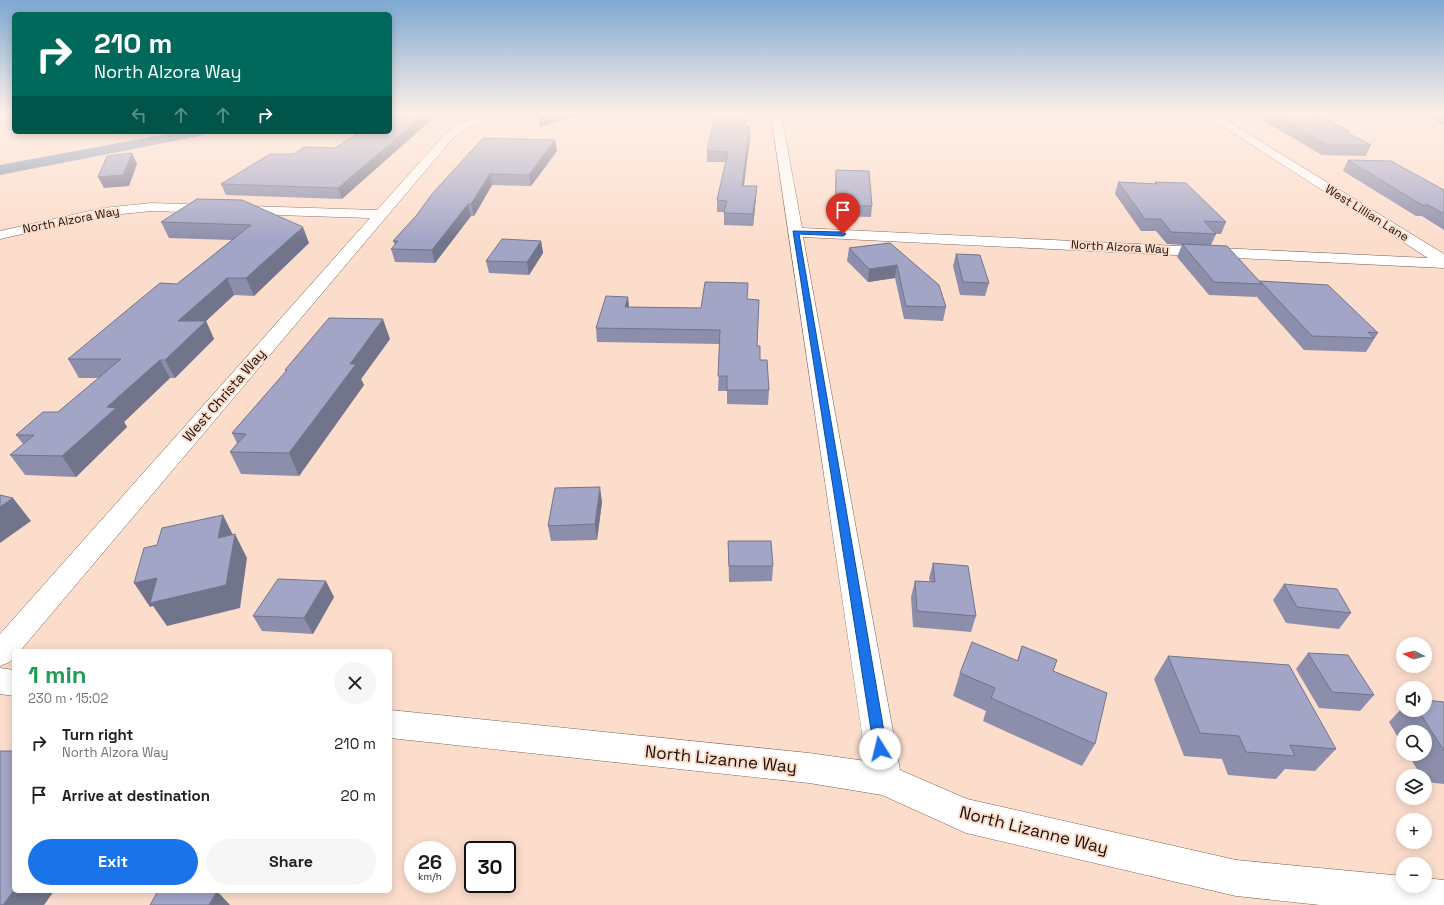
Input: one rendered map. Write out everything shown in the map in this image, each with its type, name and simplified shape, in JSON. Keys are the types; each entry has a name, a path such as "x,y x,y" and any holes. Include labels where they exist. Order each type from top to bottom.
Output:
{"street":[{"name":"West Christa Way","path":"0,654 432,156"},
{"path":"783,156 885,780"},
{"name":"West Lillian Lane","path":"1276,156 1444,262"},
{"name":"North Alzora Way","path":"0,234 102,212 151,207 382,214"},
{"name":"North Alzora Way","path":"795,232 1444,262"},
{"path":"0,681 12,683"},
{"name":"North Lizanne Way","path":"392,724 809,768 885,780 966,816 1236,878 1444,899"}],"building":[{"path":"107,156 131,156 123,175 98,177"},
{"path":"266,156 375,156 338,188 221,184"},
{"path":"466,156 543,156 529,175 490,174 471,204 468,204 432,250 391,249 398,241 393,241 416,216 432,194"},
{"path":"727,156 746,156 742,186 757,186 753,214 724,213 727,201 717,200"},
{"path":"1348,160 1391,161 1444,190 1444,214 1428,205 1422,205"},
{"path":"836,170 869,171 872,206 836,205"},
{"path":"1118,182 1157,184 1155,182 1186,183 1226,222 1204,221 1216,234 1171,232 1161,219 1145,219"},
{"path":"197,199 242,200 303,227 246,278 227,278 178,321 206,321 165,360 160,360 107,407 116,408 62,456 10,455 34,435 16,435 43,412 58,412 121,359 68,359 160,283 177,284 251,225 161,222"},
{"path":"502,239 541,241 527,262 486,261"},
{"path":"890,243 939,285 946,307 906,306 897,265 869,269 849,248"},
{"path":"1182,244 1227,246 1262,284 1214,282"},
{"path":"956,254 980,255 989,283 963,282"},
{"path":"1260,281 1328,285 1378,333 1368,332 1374,338 1312,336"},
{"path":"705,282 748,283 747,299 759,300 757,346 760,346 760,360 767,360 769,390 727,390 727,376 718,376 720,330 596,328 606,296 628,297 625,307 701,308"},
{"path":"329,318 383,319 350,364 356,364 289,453 230,452 246,434 232,433 287,370 285,370"},
{"path":"600,487 595,524 548,526 555,488"},
{"path":"0,495 13,498 0,507"},
{"path":"223,515 218,538 235,534 226,585 150,603 157,578 134,583 144,548 157,545 162,528"},
{"path":"728,541 771,541 773,566 729,566"},
{"path":"933,563 968,566 976,616 917,611 915,581 935,582"},
{"path":"278,579 326,581 304,618 253,616"},
{"path":"1284,584 1337,589 1351,613 1297,607"},
{"path":"972,642 1018,661 1022,646 1057,660 1053,671 1107,693 1095,744 991,698 995,688 960,673"},
{"path":"1308,653 1348,655 1374,695 1332,692"},
{"path":"1168,656 1289,665 1336,749 1290,745 1295,756 1246,752 1239,736 1200,733"},
{"path":"1432,701 1444,702 1444,751 1432,732 1432,725 1428,725 1422,717 1432,717"},
{"path":"0,751 12,751 12,893 3,905 0,905"},
{"path":"157,893 216,893 209,905 150,905"}],"waterway":[{"path":"0,170 72,156"}],"route":[{"path":"843,234 795,232 880,749"}]}
